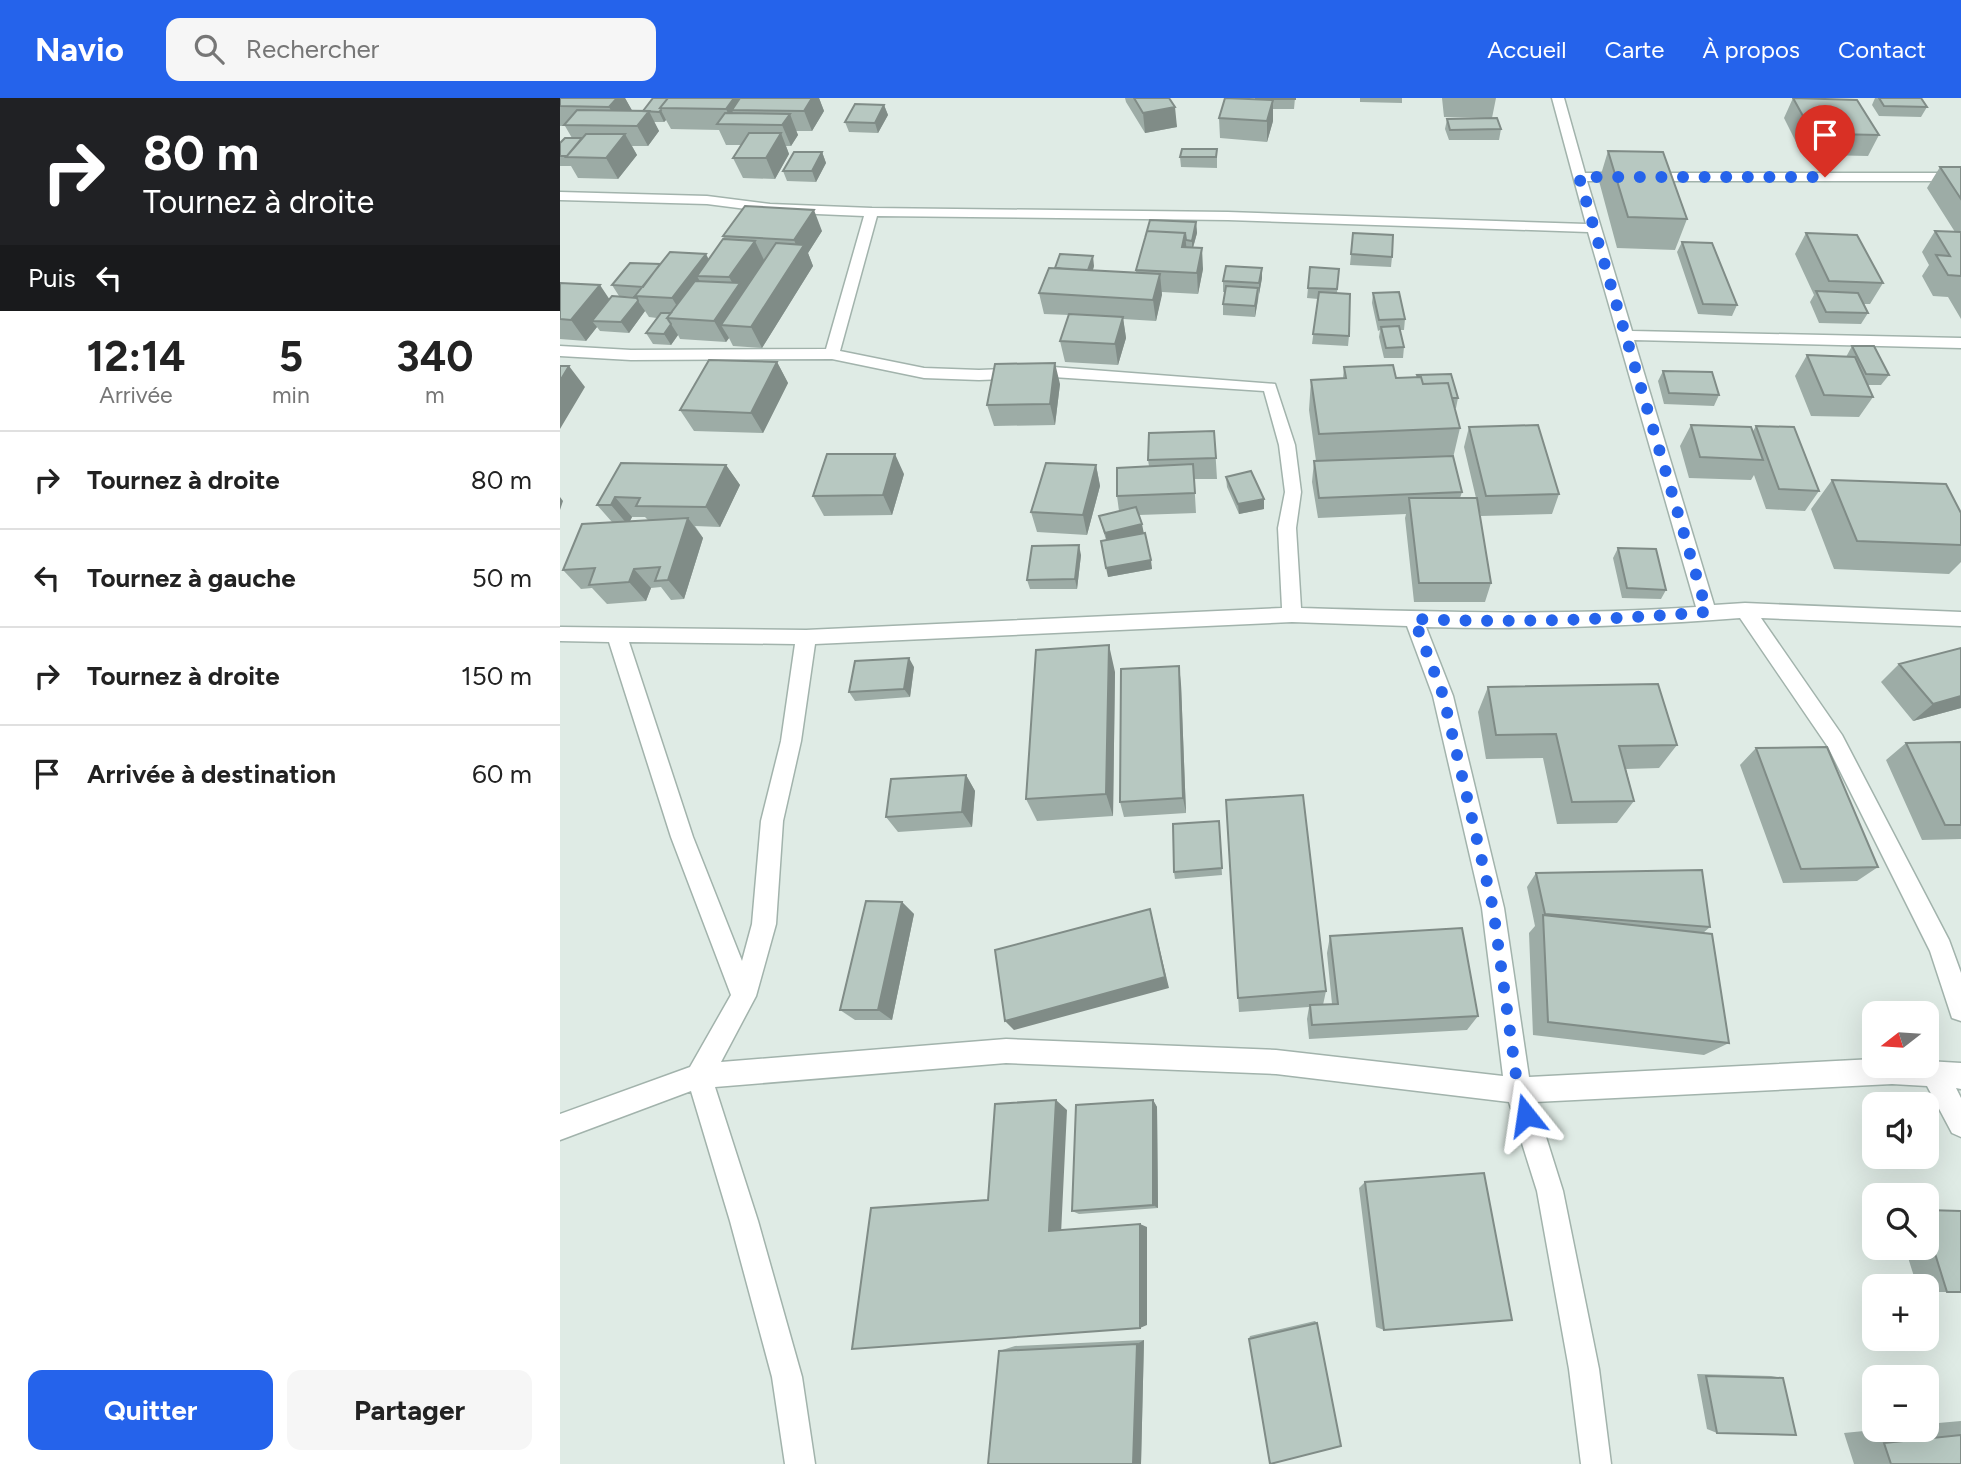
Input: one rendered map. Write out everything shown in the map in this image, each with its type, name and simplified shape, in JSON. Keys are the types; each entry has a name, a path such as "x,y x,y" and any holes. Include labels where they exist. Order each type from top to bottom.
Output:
{"street":[{"path":"1558,98 1707,612"},
{"path":"1579,177 1961,177"},
{"path":"560,196 707,200 770,208 872,212 1228,216 1594,228"},
{"path":"832,354 872,212"},
{"path":"1625,335 1961,343"},
{"path":"560,351 631,355 832,354 924,373 978,376 1053,372 1270,387 1287,446 1293,492 1287,528 1292,615"},
{"path":"1745,610 1835,741 1941,948 1961,1009"},
{"path":"560,634 806,637 1292,615 1511,622 1626,619 1745,610 1961,620"},
{"path":"1414,619 1443,695 1493,908 1518,1090 1550,1191 1584,1369 1596,1464"},
{"path":"616,633 682,837 744,996"},
{"path":"800,1464 786,1377 744,1222 699,1076 744,996 764,923 772,821 791,741 806,637"},
{"path":"560,1127 699,1076 1006,1051 1276,1062 1518,1090 1862,1073"},
{"path":"1939,1075 1961,1076"},
{"path":"1937,1078 1961,1124"}],"building":[{"path":"560,98 617,98 609,107 560,106"},
{"path":"653,98 668,98 659,112 643,111"},
{"path":"668,98 734,98 726,109 660,108"},
{"path":"740,98 812,98 804,111 732,110"},
{"path":"1134,98 1169,98 1175,107 1143,113"},
{"path":"1225,98 1273,100 1267,121 1219,118"},
{"path":"1295,98 1295,99 1256,99"},
{"path":"1793,98 1857,100 1879,135 1831,134 1826,126 1808,125"},
{"path":"1879,98 1921,98 1927,107 1884,106"},
{"path":"855,104 884,105 875,123 845,122"},
{"path":"577,110 649,111 637,126 564,125"},
{"path":"725,113 790,114 782,125 717,124"},
{"path":"1497,118 1501,129 1450,130 1447,119"},
{"path":"749,133 781,133 766,158 733,158"},
{"path":"586,134 625,134 606,158 566,157"},
{"path":"565,138 582,138 567,156 560,156 560,143"},
{"path":"1182,149 1217,149 1216,157 1180,157"},
{"path":"1608,151 1663,152 1687,219 1628,217"},
{"path":"794,152 822,152 812,171 783,171"},
{"path":"1940,167 1961,167 1961,199"},
{"path":"745,206 814,210 794,240 723,236"},
{"path":"1150,220 1196,222 1192,241 1186,240 1185,233 1147,231 1145,238"},
{"path":"1147,231 1185,233 1182,247 1202,248 1197,273 1136,270"},
{"path":"1935,231 1961,232 1961,276 1948,275 1936,255 1950,256"},
{"path":"1353,233 1393,235 1392,257 1351,254"},
{"path":"1806,233 1857,235 1883,283 1829,281"},
{"path":"723,239 755,241 729,277 697,276"},
{"path":"1682,242 1712,243 1737,305 1703,304"},
{"path":"776,243 804,245 751,327 721,325"},
{"path":"670,252 706,254 672,298 635,296"},
{"path":"1060,254 1093,256 1088,270 1055,268"},
{"path":"630,263 660,264 643,287 612,285"},
{"path":"1226,266 1262,268 1259,283 1223,281"},
{"path":"1310,267 1339,269 1337,289 1308,288"},
{"path":"1049,268 1160,274 1153,300 1039,293"},
{"path":"695,281 740,283 714,321 667,318"},
{"path":"560,283 600,285 571,320 560,319"},
{"path":"1226,286 1258,288 1255,306 1223,304"},
{"path":"1816,291 1858,293 1868,313 1826,312"},
{"path":"1319,292 1350,294 1349,336 1313,334"},
{"path":"1399,292 1405,319 1379,320 1373,293"},
{"path":"612,296 637,298 638,301 621,322 592,321"},
{"path":"661,313 671,313 667,318 671,324 664,334 646,333"},
{"path":"1069,314 1123,317 1115,344 1060,341"},
{"path":"1399,326 1404,347 1386,348 1381,327"},
{"path":"1852,346 1874,346 1889,375 1866,374"},
{"path":"1807,355 1855,357 1873,397 1824,395"},
{"path":"709,360 777,362 751,413 680,410"},
{"path":"1055,363 1050,404 987,405 995,364"},
{"path":"1393,365 1396,378 1421,377 1423,384 1448,383 1460,428 1319,434 1311,380 1346,378 1344,367"},
{"path":"560,366 569,366 560,381"},
{"path":"1663,371 1712,372 1719,395 1669,393"},
{"path":"1451,374 1458,398 1452,398 1448,383 1423,384 1421,377 1417,375"},
{"path":"1538,425 1559,494 1486,496 1469,427"},
{"path":"1691,425 1751,427 1763,460 1700,457"},
{"path":"1756,426 1794,427 1819,491 1779,489"},
{"path":"1214,431 1216,458 1148,460 1149,433"},
{"path":"827,454 895,454 883,495 813,496"},
{"path":"1453,456 1462,492 1319,498 1314,461"},
{"path":"621,463 726,465 706,507 636,506 640,498 615,497 611,505 597,505"},
{"path":"1046,463 1096,465 1083,515 1031,512"},
{"path":"1193,464 1195,493 1117,496 1117,468"},
{"path":"1251,471 1264,499 1238,504 1226,477"},
{"path":"1832,480 1946,484 1961,513 1961,545 1857,541"},
{"path":"1409,498 1477,498 1491,583 1419,583"},
{"path":"1136,507 1142,524 1105,533 1099,516"},
{"path":"688,518 668,580 655,581 660,567 634,569 629,582 589,585 595,568 563,570 582,524"},
{"path":"1145,533 1151,560 1106,568 1101,541"},
{"path":"1079,545 1075,579 1027,580 1032,546"},
{"path":"1618,548 1656,549 1666,590 1627,588"},
{"path":"1109,645 1106,794 1026,799 1036,650"},
{"path":"1961,648 1961,696 1933,704 1899,664"},
{"path":"909,658 904,689 849,692 855,661"},
{"path":"1179,666 1183,798 1120,802 1121,669"},
{"path":"1658,684 1677,745 1619,746 1634,801 1572,802 1556,734 1496,735 1488,687"},
{"path":"1961,742 1961,825 1945,825 1906,743"},
{"path":"1827,747 1878,867 1801,869 1756,748"},
{"path":"966,775 962,812 886,817 891,779"},
{"path":"1303,795 1326,991 1238,998 1226,800"},
{"path":"1219,821 1222,868 1174,872 1173,824"},
{"path":"1702,870 1710,927 1545,914 1536,873"},
{"path":"866,901 902,902 878,1010 840,1010"},
{"path":"1150,909 1165,977 1005,1021 995,950"},
{"path":"1543,915 1712,934 1729,1043 1548,1022"},
{"path":"1462,928 1478,1016 1312,1025 1310,1005 1338,1004 1330,936"},
{"path":"1056,1100 1049,1231 1140,1224 1140,1328 852,1349 871,1208 988,1200 995,1104"},
{"path":"1153,1100 1153,1205 1072,1211 1076,1105"},
{"path":"1484,1173 1512,1320 1384,1330 1365,1182"},
{"path":"1939,1210 1961,1211 1961,1292 1947,1292 1937,1260"},
{"path":"1317,1323 1341,1446 1270,1464 1249,1339"},
{"path":"1137,1344 1133,1464 988,1464 999,1351"},
{"path":"1706,1376 1783,1378 1796,1435 1717,1433"},
{"path":"1961,1435 1961,1464 1891,1464 1884,1443 1939,1442 1939,1437"}],"route":[{"path":"1526,1115 1518,1090 1493,908 1443,695 1414,619 1511,622 1626,619 1707,612 1579,177 1825,177"}]}
